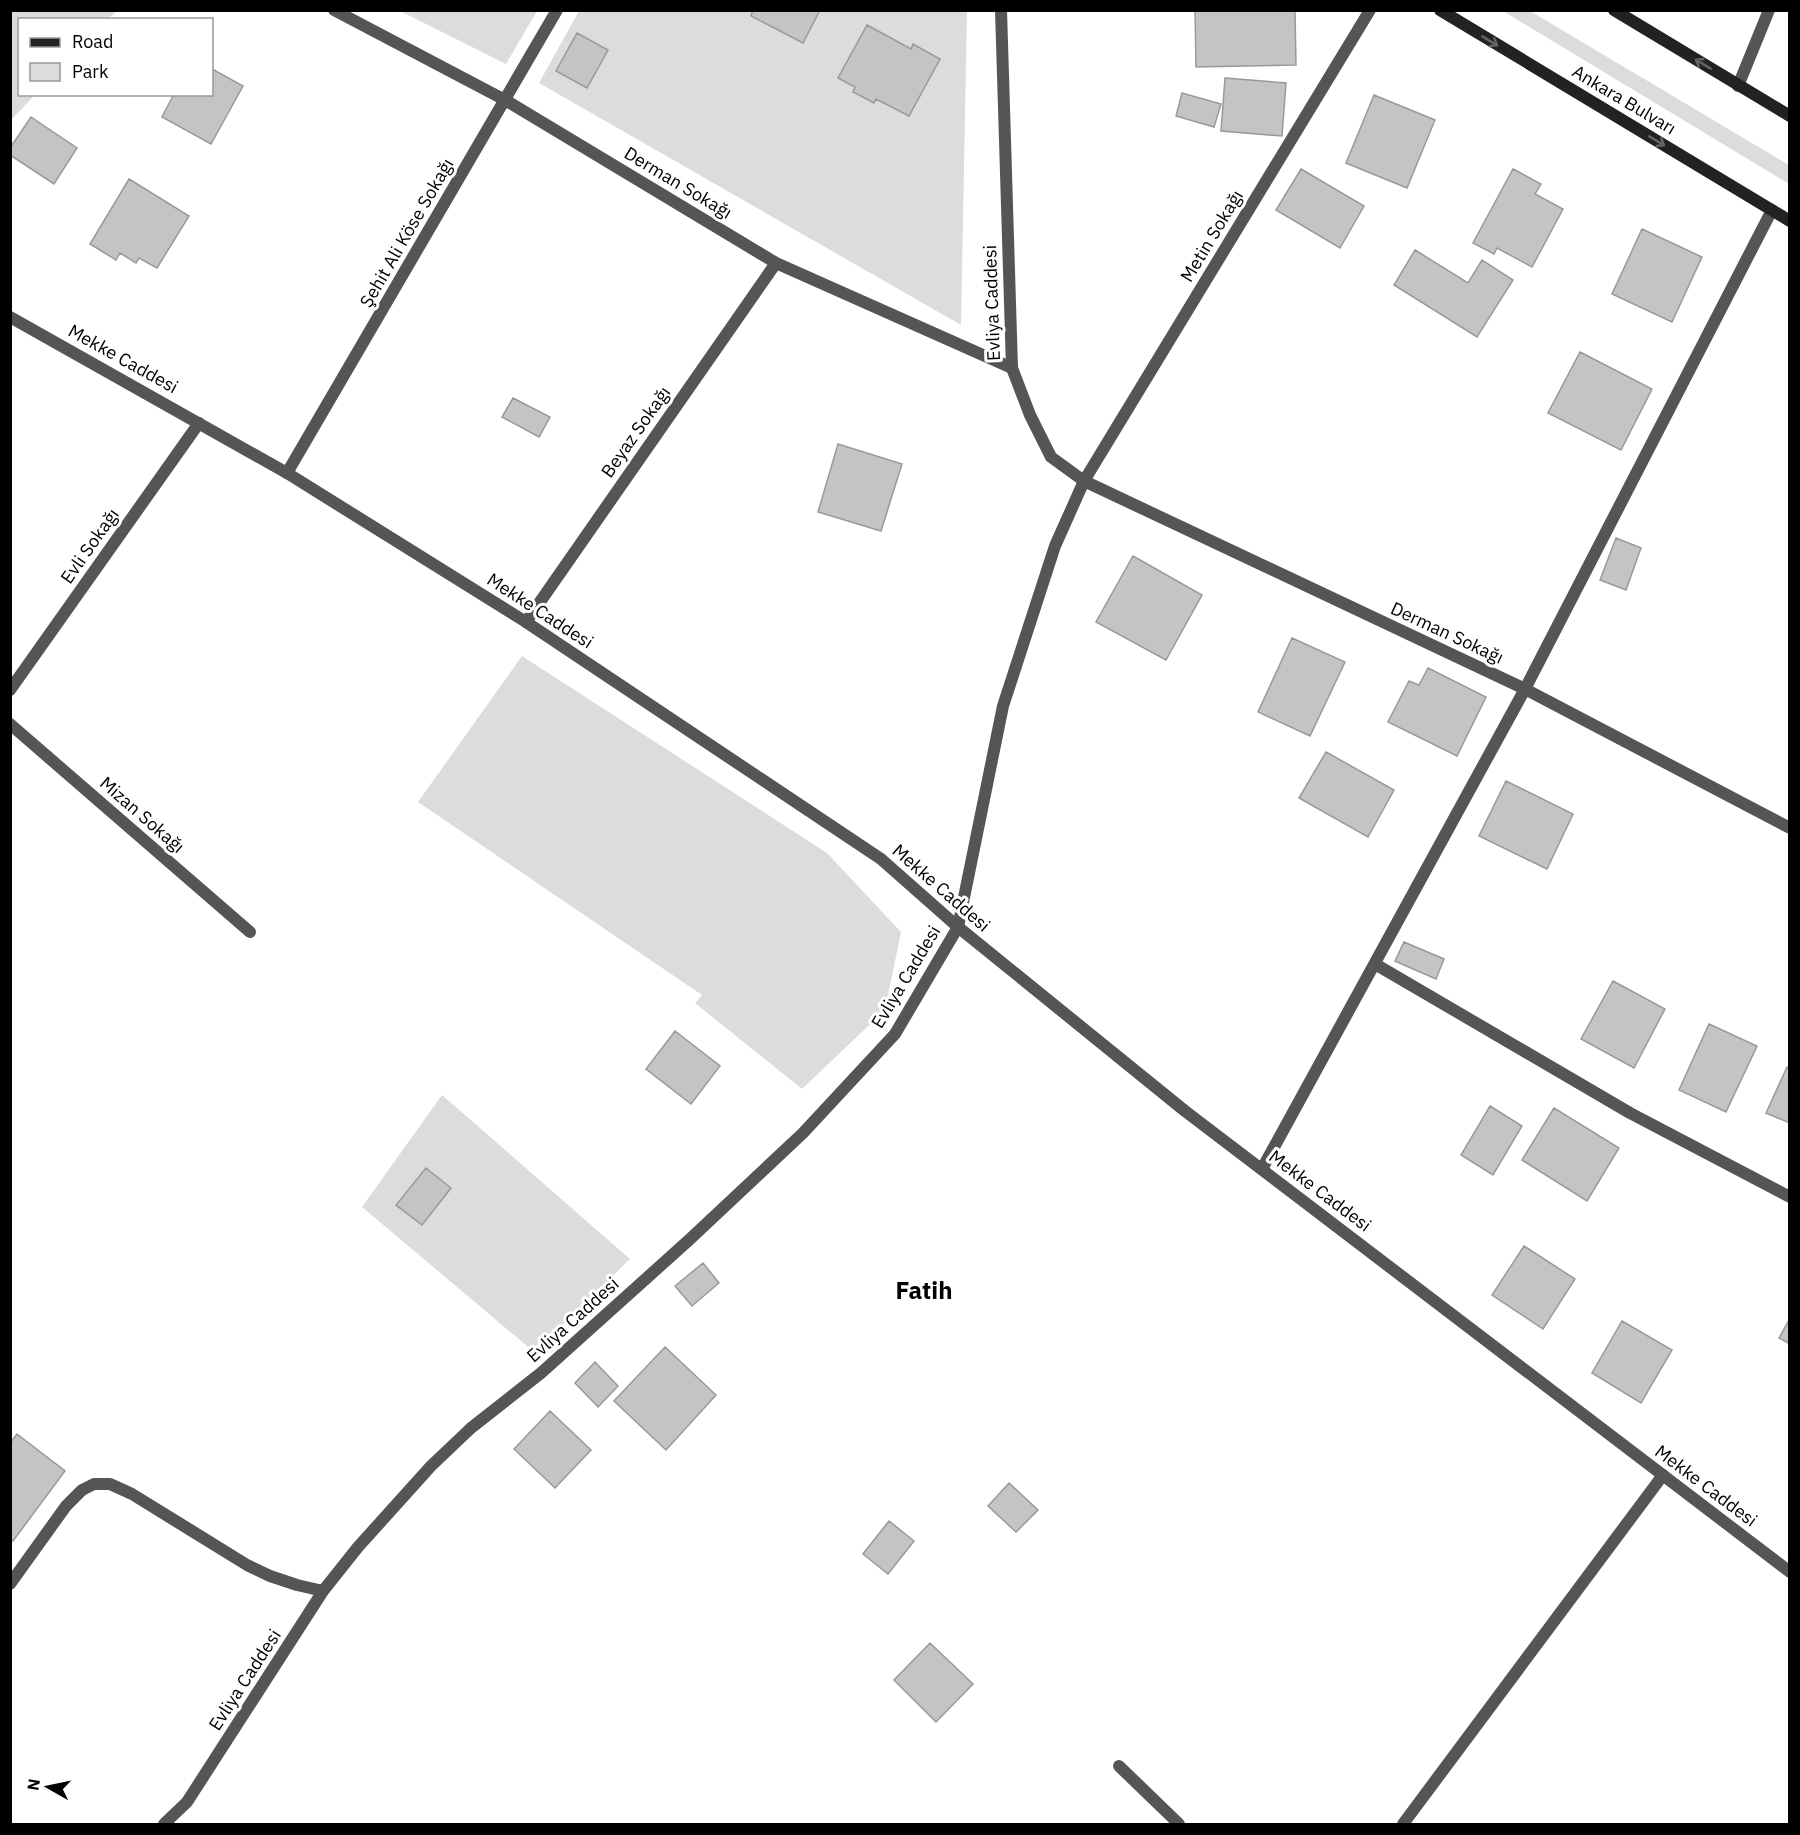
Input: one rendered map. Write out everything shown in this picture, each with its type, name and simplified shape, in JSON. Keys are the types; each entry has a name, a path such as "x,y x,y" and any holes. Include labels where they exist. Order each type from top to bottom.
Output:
{"main road":[{"name":"Ankara Bulvarı","path":"1440,10 1790,221"},
{"path":"1614,10 1790,116"}],"street":[{"name":"Derman Sokağı","path":"334,10 505,100 776,263 1012,368"},
{"name":"Şehit Ali Köse Sokağı","path":"287,473 557,10"},
{"name":"Evliya Caddesi","path":"165,1824 187,1802 323,1591 358,1547 431,1466 471,1428 549,1366 803,1133 895,1034 958,927 1003,706 1055,546 1084,481 1051,457 1030,415 1012,368 1001,10"},
{"name":"Metin Sokağı","path":"1084,481 1370,10"},
{"path":"1738,86 1769,10"},
{"path":"1262,1169 1525,689 1772,210"},
{"name":"Beyaz Sokağı","path":"526,622 776,263"},
{"name":"Mekke Caddesi","path":"10,317 287,473 526,622 881,859 958,927 1185,1111 1790,1572"},
{"name":"Evli Sokağı","path":"10,690 200,423"},
{"name":"Derman Sokağı","path":"1084,481 1525,689 1790,828"},
{"name":"Mizan Sokağı","path":"10,724 250,932"},
{"path":"1375,964 1630,1113 1790,1197"},
{"path":"1403,1824 1663,1475"},
{"path":"10,1584 66,1506 82,1490 94,1484 110,1484 132,1494 247,1565 279,1579 323,1591"},
{"path":"1119,1766 1179,1824"}],"green space":[{"path":"11,10 117,11 109,18 18,18 18,96 34,96 11,120"},
{"path":"400,11 537,11 506,64"},
{"path":"579,11 967,11 961,325 539,83"},
{"path":"1503,11 1530,11 1789,165 1789,184"},
{"path":"522,656 827,853 901,932 885,1010 802,1089 695,1003 702,995 418,802"},
{"path":"442,1095 630,1259 533,1351 362,1207"}],"building":[{"path":"753,10 820,10 803,43 751,16"},
{"path":"1195,10 1295,10 1296,65 1196,67"},
{"path":"867,25 911,49 913,44 940,59 909,116 876,99 874,103 853,92 855,87 838,78"},
{"path":"577,33 608,50 587,88 556,71"},
{"path":"213,70 243,86 211,144 162,117 173,96 213,96"},
{"path":"1225,78 1286,83 1282,136 1221,131"},
{"path":"1182,93 1221,104 1214,127 1176,116"},
{"path":"1374,95 1435,120 1407,188 1346,163"},
{"path":"31,117 77,148 54,184 10,155 10,148"},
{"path":"1301,169 1364,206 1340,248 1276,210"},
{"path":"1513,169 1541,184 1535,194 1563,209 1532,267 1497,248 1494,254 1473,243"},
{"path":"129,179 189,216 157,268 139,258 136,263 120,253 116,260 90,244"},
{"path":"1642,229 1702,257 1672,322 1612,294"},
{"path":"1415,250 1468,283 1482,260 1513,280 1477,337 1394,285"},
{"path":"1580,352 1652,389 1621,450 1548,413"},
{"path":"513,398 550,417 539,437 502,417"},
{"path":"838,444 902,464 881,531 818,512"},
{"path":"1616,538 1641,548 1626,590 1600,580"},
{"path":"1133,556 1202,595 1166,660 1096,622"},
{"path":"1292,638 1345,662 1310,736 1258,712"},
{"path":"1428,668 1486,697 1457,756 1388,722 1409,681 1419,685"},
{"path":"1326,752 1394,790 1368,837 1299,798"},
{"path":"1506,781 1573,814 1547,869 1479,836"},
{"path":"1404,942 1444,959 1436,979 1395,961"},
{"path":"1613,981 1665,1009 1634,1068 1581,1039"},
{"path":"1709,1024 1757,1046 1726,1112 1679,1090"},
{"path":"675,1031 720,1066 691,1104 646,1069"},
{"path":"1787,1067 1790,1069 1790,1123 1766,1113"},
{"path":"1490,1106 1522,1126 1493,1175 1461,1155"},
{"path":"1554,1108 1619,1148 1587,1201 1522,1160"},
{"path":"426,1168 451,1188 422,1225 396,1205"},
{"path":"1524,1246 1575,1279 1543,1329 1492,1295"},
{"path":"703,1263 719,1283 692,1306 675,1286"},
{"path":"1790,1318 1790,1344 1779,1338"},
{"path":"1622,1321 1672,1350 1641,1403 1592,1373"},
{"path":"665,1347 716,1395 666,1450 614,1401"},
{"path":"595,1362 618,1386 598,1407 575,1383"},
{"path":"550,1411 591,1450 555,1488 514,1449"},
{"path":"17,1434 65,1471 13,1541 10,1539 10,1443"},
{"path":"1009,1483 1038,1510 1016,1532 988,1506"},
{"path":"889,1521 914,1541 888,1574 863,1554"},
{"path":"930,1643 973,1684 936,1722 894,1680"}],"district":[{"name":"Fatih","path":"924,1291"}]}
